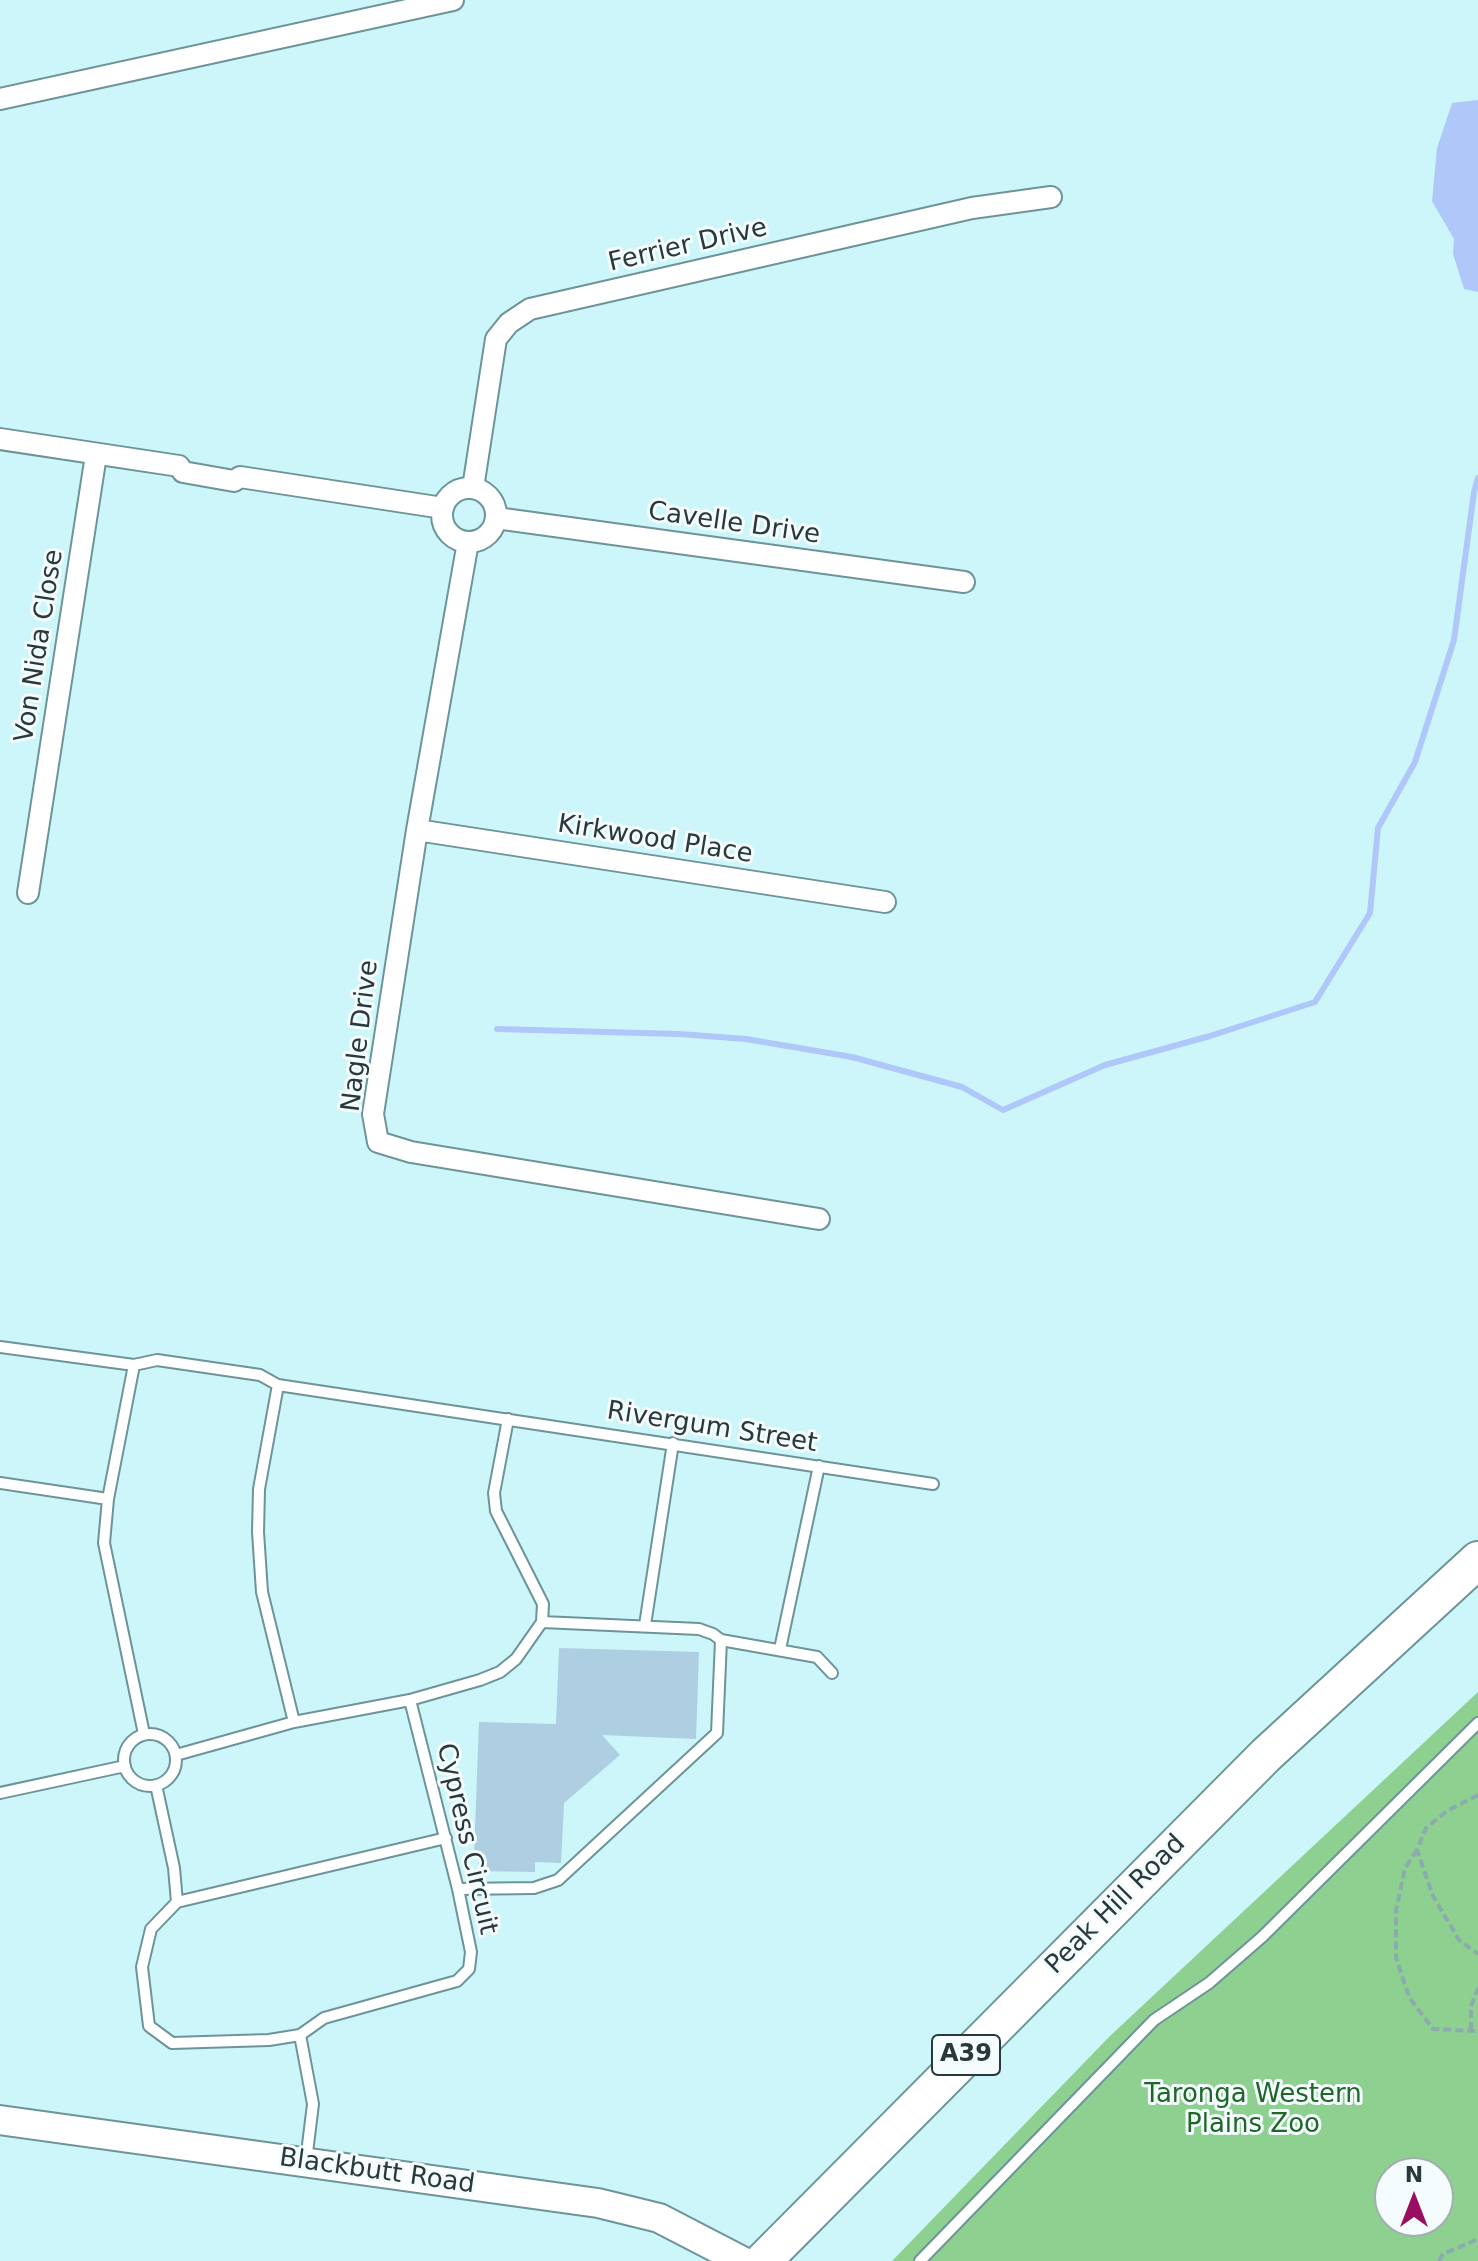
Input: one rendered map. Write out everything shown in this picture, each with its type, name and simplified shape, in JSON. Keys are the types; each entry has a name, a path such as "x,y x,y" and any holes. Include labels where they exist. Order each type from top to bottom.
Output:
{"highway":[{"name":"Peak Hill Road","path":"763,2261 1266,1755 1478,1560"}],"street":[{"path":"0,99 453,0"},
{"name":"Ferrier Drive","path":"473,488 496,339 509,323 530,309 972,208 1051,197"},
{"path":"0,439 179,466 183,472 234,481 240,477 443,508"},
{"name":"Von Nida Close","path":"28,893 96,455"},
{"path":"473,488 488,495 493,502 496,518 490,533 468,542 447,531 443,524 443,508 458,490 473,488"},
{"name":"Cavelle Drive","path":"496,518 964,582"},
{"name":"Nagle Drive","path":"468,542 417,830 373,1114 378,1142 411,1152 819,1219"},
{"name":"Kirkwood Place","path":"417,830 885,902"},
{"name":"Blackbutt Road","path":"0,2120 598,2203 659,2218 742,2261"}],"lane":[{"name":"Rivergum Street","path":"0,1347 134,1365 157,1360 186,1364 260,1375 278,1385 933,1484"},
{"path":"134,1365 108,1499 104,1543 144,1734"},
{"path":"278,1385 259,1489 258,1532 262,1592 294,1722"},
{"path":"176,1755 294,1722 410,1700 480,1680 500,1672 516,1659 542,1622 543,1604 496,1511 494,1493 508,1419"},
{"path":"645,1625 673,1443"},
{"path":"780,1649 819,1466"},
{"path":"0,1483 108,1499"},
{"path":"542,1622 699,1629 721,1640 817,1657 832,1673"},
{"path":"458,1889 534,1888 558,1880 717,1733 721,1640"},
{"name":"Cypress Circuit","path":"177,1902 151,1929 142,1967 149,2026 172,2043 269,2040 300,2035 324,2018 457,1981 469,1969 471,1952 446,1838 410,1700"},
{"path":"920,2261 1154,2020 1209,1983 1262,1937 1478,1723"},
{"path":"152,1733 168,1740 176,1755 174,1771 163,1783 140,1784 125,1766 126,1750 136,1737 144,1734 152,1733"},
{"path":"0,1793 125,1766"},
{"path":"156,1785 174,1868 177,1902 446,1838"},
{"path":"300,2035 313,2104 306,2163"}],"path":[{"path":"1478,1795 1447,1811 1426,1828 1405,1868 1396,1911 1396,1958 1409,1997 1433,2029 1478,2033"},
{"path":"1417,1850 1433,1896 1459,1940 1478,1954"},
{"path":"1471,2030 1471,2006 1478,1988"},
{"path":"1439,2261 1443,2254 1478,2239"}],"green space":[{"name":"Taronga Western Plains Zoo","path":"1478,1692 1478,2261 892,2261 1110,2036"}],"water":[{"path":"1478,100 1478,292 1464,289 1453,254 1454,239 1432,201 1437,148 1452,103"}],"building":[{"path":"559,1648 699,1652 696,1739 602,1735 620,1755 564,1803 561,1863 535,1862 535,1872 478,1871 479,1855 474,1855 479,1722 556,1724"}],"waterway":[{"path":"497,1029 746,1039 852,1057 962,1087 1003,1110 1105,1065 1315,1002 1370,913 1378,828 1415,762 1454,640 1478,478"}]}
